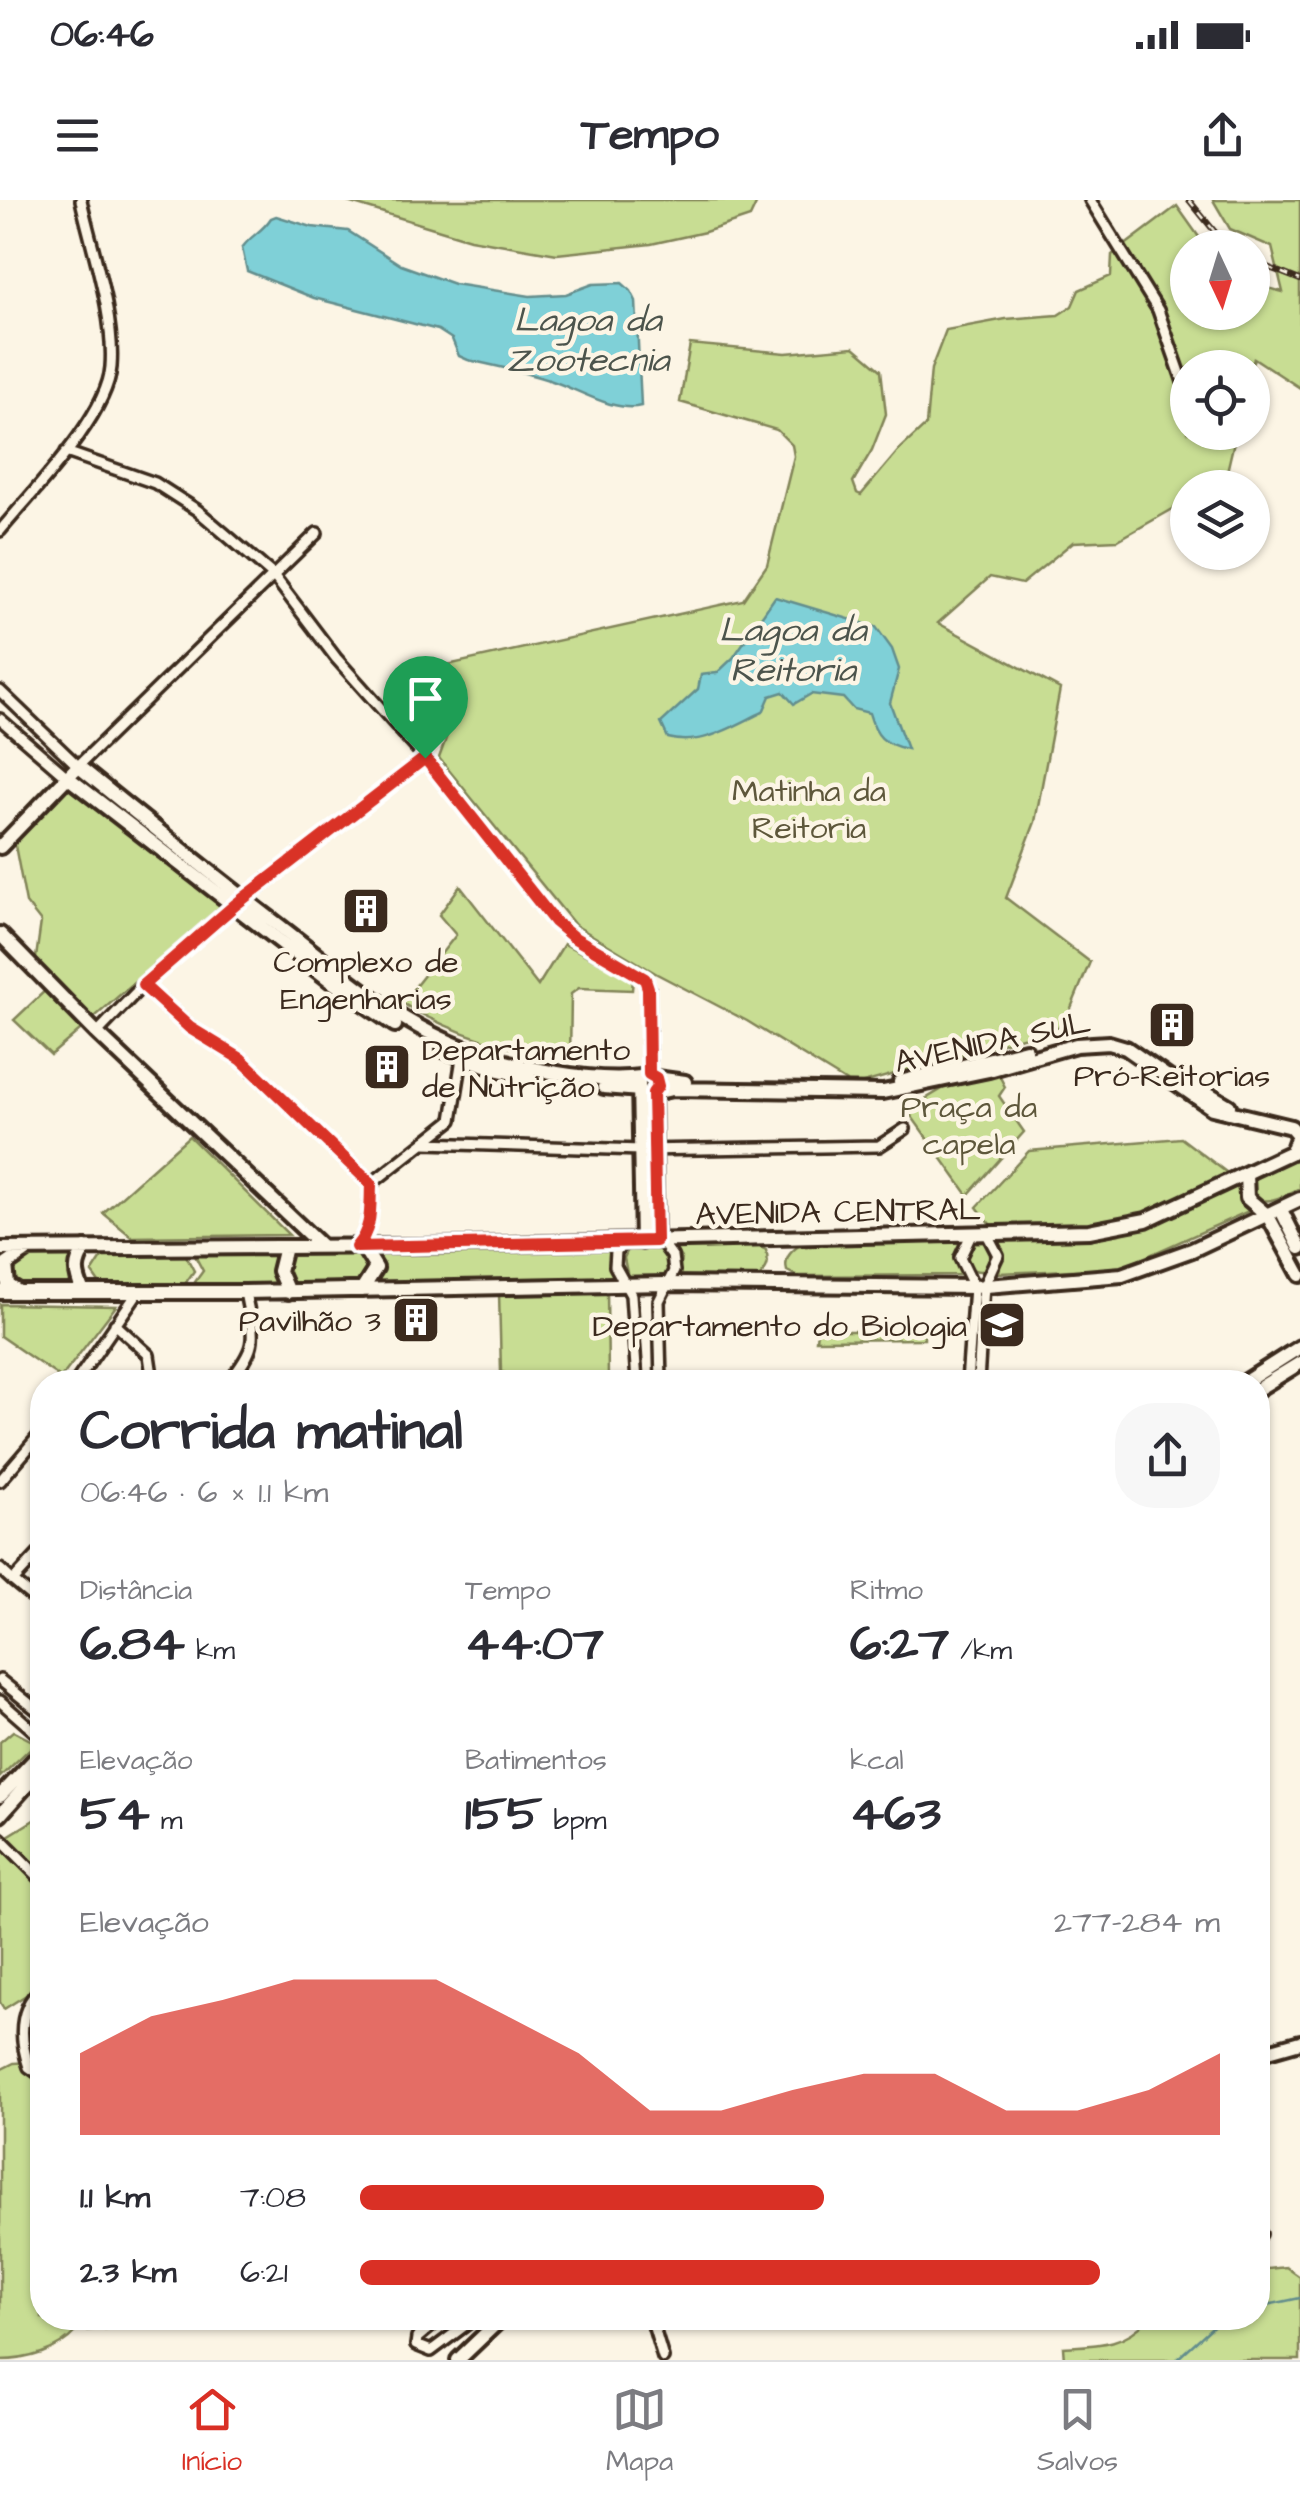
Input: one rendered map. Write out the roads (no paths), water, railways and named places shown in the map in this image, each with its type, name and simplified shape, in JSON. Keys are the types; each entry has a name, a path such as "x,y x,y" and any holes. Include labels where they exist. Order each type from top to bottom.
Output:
{"street":[{"path":"0,531 66,452 99,405 111,368 108,320 81,200"},
{"path":"1090,200 1158,310 1172,350"},
{"path":"66,452 155,483 197,510 272,576 336,658 425,758 555,922 573,937 645,979 647,1150 653,1242 673,1263 672,1275 659,1301 661,1370"},
{"path":"0,847 66,776 316,532"},
{"path":"0,692 78,766"},
{"path":"0,719 66,776"},
{"path":"97,1033 143,985 239,902 425,758"},
{"name":"AVENIDA SUL","path":"78,766 239,902"},
{"name":"AVENIDA SUL","path":"66,776 382,1006 463,1054 526,1068 672,1089 834,1094 895,1091 989,1070 1076,1044 1109,1043 1126,1048 1212,1108 1291,1127 1298,1136 1296,1150"},
{"path":"0,934 97,1033 321,1246"},
{"path":"143,985 190,1028 241,1059 371,1184 369,1224 360,1247 376,1268 362,1290"},
{"name":"AVENIDA SUL","path":"648,1085 880,1084 930,1076 1062,1040 1107,1036 1134,1045 1230,1107 1300,1120"},
{"path":"371,1184 452,1120 463,1054"},
{"path":"425,1142 647,1150 879,1146 905,1129"},
{"name":"AVENIDA CENTRAL","path":"0,1249 360,1247 1089,1231 1146,1220 1296,1150"},
{"path":"1246,1175 1246,1198 1275,1213 1300,1248"},
{"path":"0,1292 288,1292 625,1284 979,1286 1122,1274 1192,1250 1300,1199"},
{"path":"1275,1213 1300,1275"},
{"path":"971,1235 960,1258 979,1286 978,1370"},
{"path":"968,1370 979,1286 998,1255 988,1236"},
{"path":"623,1242 614,1261 619,1278 631,1294 636,1370"},
{"path":"285,1246 279,1271 288,1292"},
{"path":"83,1292 75,1273 76,1262 85,1248"},
{"path":"19,1292 8,1285 6,1265 28,1250"},
{"path":"84,1370 138,1292"},
{"path":"239,1370 250,1356 253,1335 245,1292"},
{"path":"115,1324 149,1355 151,1370"},
{"path":"1264,1370 1300,1347"},
{"path":"1270,1381 1300,1363"},
{"path":"0,1481 30,1446"},
{"path":"13,1581 30,1563"},
{"path":"0,1569 30,1595"},
{"path":"0,1680 30,1704"},
{"path":"0,1701 30,1727"},
{"path":"0,1796 30,1765"},
{"path":"0,1815 30,1781"},
{"path":"0,1838 30,1868"},
{"path":"30,2001 24,2008 22,2048 30,2069"},
{"path":"1270,2051 1300,2042"},
{"path":"427,2330 417,2338 416,2345 431,2351 459,2330"},
{"path":"458,2360 489,2330"},
{"path":"656,2330 664,2358"}],"water":[{"name":"Lagoa da Zootecnia","path":"276,216 312,227 348,231 401,265 454,284 530,296 566,294 593,284 622,283 636,301 641,406 619,406 542,378 468,360 459,356 452,339 438,330 314,298 247,271 242,248"},
{"name":"Lagoa da Reitoria","path":"775,597 876,627 892,649 899,669 890,703 907,749 882,738 869,713 853,709 843,698 811,694 794,704 783,692 770,696 763,712 717,734 693,740 668,738 661,723 698,689 701,675 717,673 733,658"}],"waterway":[{"path":"1270,2304 1300,2298"},
{"path":"1176,2360 1209,2330"}],"railway":[{"path":"1189,200 1213,230"},
{"path":"1270,268 1300,280"}],"place":[{"name":"Complexo de Engenharias","path":"366,911"},
{"name":"Pró-Reitorias","path":"1172,1025"},
{"name":"Departamento de Nutrição","path":"387,1067"},
{"name":"Pavilhão 3","path":"416,1320"},
{"name":"Departamento do Biologia","path":"1002,1325"}],"park label":[{"name":"Matinha da Reitoria","path":"809,808"},
{"name":"Praça da capela","path":"969,1124"}]}
